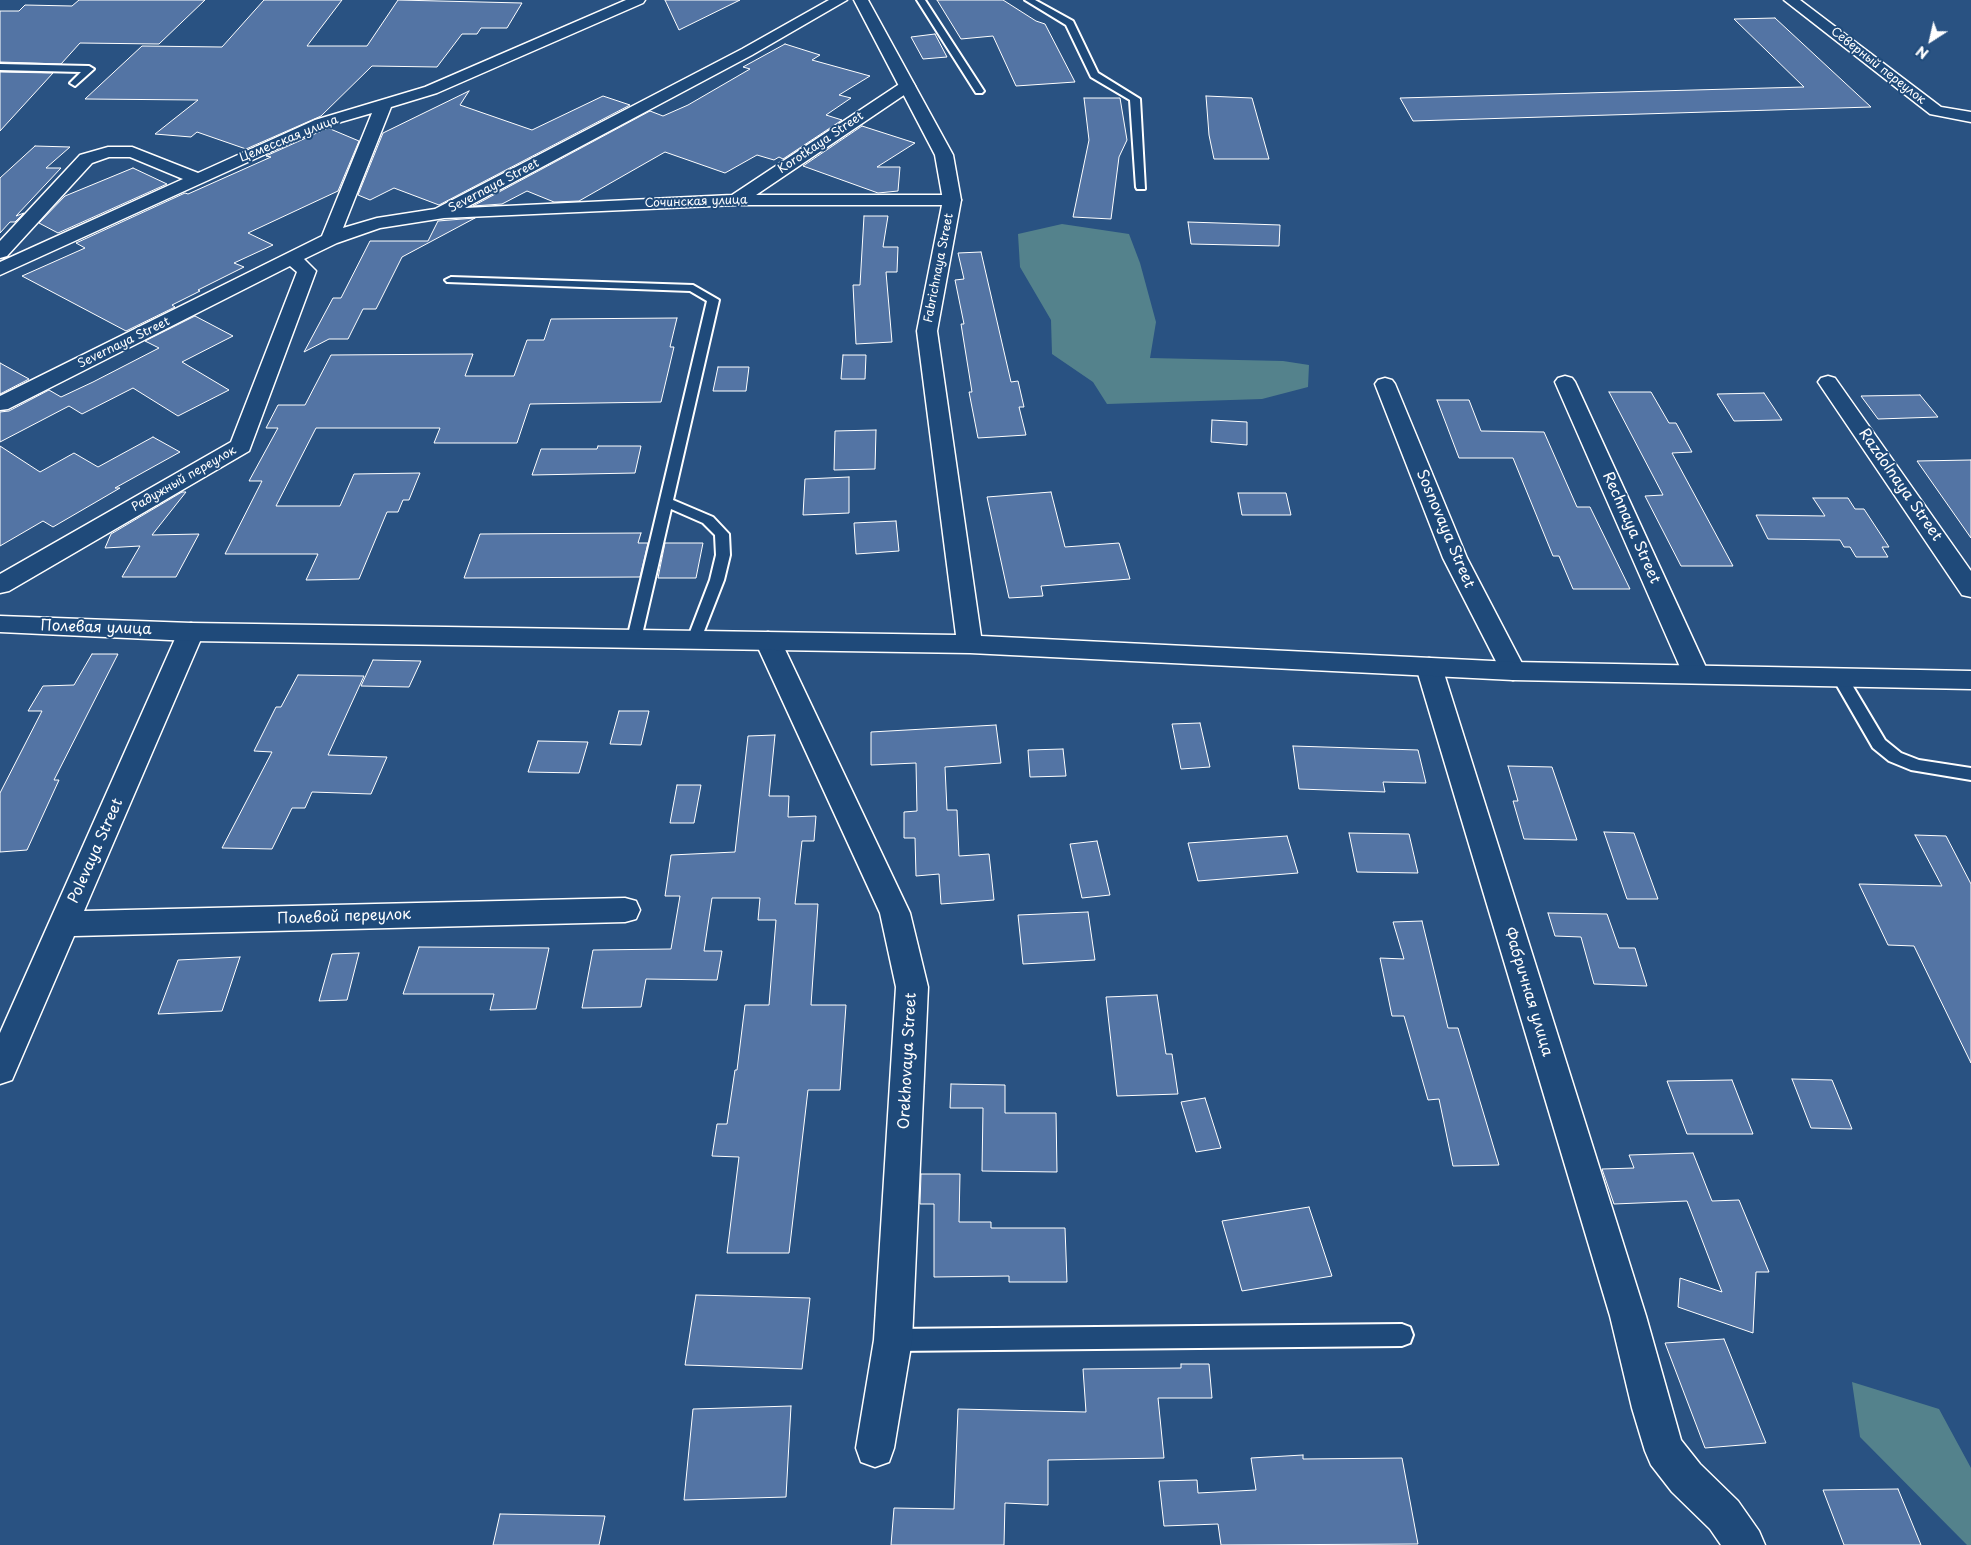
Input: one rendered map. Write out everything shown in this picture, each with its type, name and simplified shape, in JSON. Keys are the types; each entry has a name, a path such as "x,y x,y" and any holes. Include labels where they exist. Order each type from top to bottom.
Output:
{"street":[{"name":"Цемесская улица","path":"0,269 196,178 322,123 431,90 638,0"},
{"name":"Severnaya Street","path":"0,404 330,239 378,223 440,214 747,52 840,0"},
{"name":"Fabrichnaya Street","path":"861,0 944,155 952,200 927,331 970,644"},
{"name":"Северный переулок","path":"1791,0 1936,111 1971,117"},
{"name":"Korotkaya Street","path":"736,200 907,86"},
{"path":"330,239 384,104"},
{"path":"0,252 86,159 108,152 132,152 196,178"},
{"name":"Сочинская улица","path":"440,214 736,200 952,200"},
{"name":"Радужный переулок","path":"0,585 241,446 307,271 293,259"},
{"name":"Rechnaya Street","path":"1565,382 1696,674"},
{"name":"Razdolnaya Street","path":"1828,382 1971,589"},
{"name":"Sosnovaya Street","path":"1385,384 1455,558 1513,671"},
{"name":"Полевая улица","path":"0,624 191,632 970,644 1513,671 1971,680"},
{"name":"Polevaya Street","path":"0,1070 191,632"},
{"name":"Orekhovaya Street","path":"768,641 895,913 912,987 893,1340 875,1448"},
{"name":"Фабричная улица","path":"1429,667 1628,1316 1651,1408 1665,1451 1686,1478 1724,1515 1745,1545"},
{"name":"Полевой переулок","path":"64,924 624,910"}],"lane":[{"path":"921,0 980,91"},
{"path":"1029,0 1070,23 1094,75 1135,99 1141,187"},
{"path":"0,67 89,69 74,83"},
{"path":"451,280 692,288 713,300 634,639"},
{"path":"666,502 708,520 722,534 723,555 717,580 694,640"},
{"path":"1840,677 1879,744 1895,757 1917,766 1971,774"},
{"path":"893,1340 1402,1335"}],"green space":[{"path":"1062,224 1129,234 1140,263 1156,322 1150,358 1283,361 1309,365 1308,387 1262,399 1107,404 1093,382 1052,354 1051,320 1020,267 1018,234"},
{"path":"1852,1382 1939,1409 1971,1468 1971,1545 1967,1545 1860,1437"}],"building":[{"path":"79,0 205,0 159,44 80,43 61,64 0,62 0,11 19,11 25,5 72,6"},
{"path":"264,0 342,0 307,46 367,46 398,0 522,3 507,28 481,28 477,34 462,34 437,67 372,66 321,116 246,149 197,132 191,137 155,134 198,100 85,99 142,46 222,47"},
{"path":"665,0 740,0 679,30"},
{"path":"937,0 1003,0 1036,21 1045,24 1075,82 1016,86 993,36 961,39"},
{"path":"1775,18 1871,107 1413,121 1400,98 1804,87 1734,19"},
{"path":"935,34 947,57 923,59 911,37"},
{"path":"785,44 820,55 812,60 870,76 839,95 851,98 826,115 842,120 783,159 779,157 774,160 757,155 725,173 665,152 579,201 554,202 527,191 502,204 473,206 650,111 663,116 688,105 750,69 743,67"},
{"path":"0,72 53,73 0,131"},
{"path":"469,91 460,105 532,130 603,96 630,105 439,205 394,188 370,200 358,195 383,133"},
{"path":"1206,96 1252,98 1269,159 1214,159 1209,135"},
{"path":"1084,98 1120,98 1127,140 1119,157 1111,219 1073,217 1089,140"},
{"path":"862,126 915,143 877,167 900,167 898,191 878,193 803,166"},
{"path":"328,128 359,141 338,191 248,233 273,245 234,263 244,267 172,305 175,307 126,331 22,276 85,248 76,243 185,193 188,194 271,157 266,156"},
{"path":"35,146 70,147 46,168 61,168 16,216 24,213 15,222 10,222 0,233 0,178"},
{"path":"133,168 167,184 58,233 39,223 65,196"},
{"path":"864,216 888,216 883,247 898,247 897,272 886,272 892,342 856,344 853,285 860,285"},
{"path":"475,218 402,257 376,309 363,309 348,339 329,339 304,352 333,298 341,298 370,241 428,241 438,221"},
{"path":"1188,222 1280,225 1279,246 1191,244"},
{"path":"981,252 1011,382 1018,381 1024,407 1019,407 1026,435 978,438 969,392 972,392 961,324 964,324 955,280 964,279 958,253"},
{"path":"195,316 233,336 182,362 229,390 178,416 133,388 82,414 69,406 0,442 0,412 9,411 49,390 61,397 93,382 159,348 145,341"},
{"path":"677,318 670,347 674,347 661,402 530,404 517,443 434,443 440,428 316,428 276,506 340,506 354,474 420,473 409,500 403,500 398,512 387,512 359,579 306,580 318,554 225,554 262,481 249,481 278,428 266,428 278,405 305,405 331,355 473,354 465,376 514,376 527,340 544,340 551,319"},
{"path":"843,355 866,355 865,379 841,379"},
{"path":"0,363 29,379 0,394"},
{"path":"718,367 749,367 746,391 713,391"},
{"path":"1609,392 1651,392 1669,423 1676,423 1692,452 1672,453 1733,566 1681,566 1645,496 1663,495"},
{"path":"1764,393 1782,420 1734,421 1717,394"},
{"path":"1920,395 1938,417 1878,419 1861,396"},
{"path":"1437,400 1469,400 1481,431 1544,432 1577,507 1590,507 1630,589 1573,589 1559,556 1553,556 1513,458 1459,458"},
{"path":"1212,420 1247,422 1247,445 1211,442"},
{"path":"876,430 875,469 834,470 835,431"},
{"path":"153,437 180,452 115,488 120,488 53,527 43,521 0,546 0,446 40,472 74,453 98,467"},
{"path":"598,446 641,446 635,473 532,475 541,449 597,449"},
{"path":"1971,460 1971,538 1917,461"},
{"path":"849,477 849,513 803,515 805,479"},
{"path":"182,492 186,492 152,535 199,534 176,577 122,577 140,546 105,548 111,534"},
{"path":"1051,492 1065,547 1119,543 1130,579 1041,586 1043,596 1009,598 987,497"},
{"path":"1238,493 1286,493 1291,515 1242,515"},
{"path":"1813,498 1848,498 1855,509 1864,509 1889,547 1882,547 1888,557 1856,557 1850,547 1844,547 1840,540 1768,539 1756,515 1825,516"},
{"path":"896,521 899,551 856,554 854,523"},
{"path":"641,533 638,543 648,543 640,577 464,578 480,534"},
{"path":"665,543 703,543 696,578 658,578"},
{"path":"92,654 118,654 54,780 59,780 27,850 0,852 0,793 42,711 28,711 43,686 74,685"},
{"path":"373,660 421,661 409,687 361,686"},
{"path":"298,675 364,676 328,755 387,757 371,794 312,792 305,808 292,808 272,849 222,848 272,752 254,751 276,707 281,707"},
{"path":"619,711 649,711 641,745 610,744"},
{"path":"1200,723 1210,767 1181,769 1172,724"},
{"path":"996,725 1001,763 945,767 947,810 957,810 959,856 989,854 994,900 941,904 939,874 916,876 915,838 904,838 904,812 917,811 916,763 871,765 871,732"},
{"path":"775,735 769,796 789,796 788,817 816,816 814,841 802,841 795,904 818,904 811,1005 846,1005 840,1090 808,1090 789,1253 727,1253 739,1157 712,1156 717,1124 727,1124 735,1070 737,1070 745,1005 769,1005 776,920 758,920 760,898 712,898 704,951 722,951 717,980 646,979 641,1007 582,1008 593,950 671,949 680,896 665,896 671,855 735,852 748,736"},
{"path":"538,741 588,742 579,773 528,772"},
{"path":"1293,746 1418,750 1426,783 1383,782 1385,792 1299,789"},
{"path":"1063,749 1066,776 1030,777 1028,750"},
{"path":"1508,766 1552,767 1577,840 1524,839 1513,801 1518,801"},
{"path":"677,785 701,785 694,823 670,823"},
{"path":"1604,832 1634,833 1658,899 1627,899"},
{"path":"1349,833 1409,834 1418,873 1357,872"},
{"path":"1915,835 1946,836 1971,884 1971,1063 1914,946 1888,945 1859,884 1942,886"},
{"path":"1287,836 1298,873 1198,881 1188,843"},
{"path":"1097,841 1110,895 1082,898 1070,844"},
{"path":"1088,912 1095,960 1023,964 1018,915"},
{"path":"1548,913 1607,914 1619,948 1635,948 1647,986 1594,984 1581,937 1555,936"},
{"path":"1422,921 1448,1028 1458,1028 1499,1165 1453,1166 1439,1099 1428,1100 1404,1016 1392,1016 1380,958 1404,959 1393,922"},
{"path":"419,947 549,948 536,1009 490,1010 494,994 403,994"},
{"path":"359,953 347,1000 319,1001 332,954"},
{"path":"240,957 222,1011 158,1014 178,960"},
{"path":"1157,995 1166,1054 1172,1054 1178,1094 1117,1096 1106,997"},
{"path":"1792,1079 1832,1080 1852,1129 1811,1128"},
{"path":"1732,1080 1753,1134 1687,1134 1667,1081"},
{"path":"951,1084 1005,1085 1005,1113 1056,1113 1057,1172 982,1171 983,1108 950,1108"},
{"path":"1205,1098 1221,1148 1196,1152 1181,1102"},
{"path":"1693,1153 1712,1201 1739,1200 1769,1272 1756,1272 1753,1333 1678,1307 1680,1278 1722,1292 1687,1201 1614,1204 1602,1169 1634,1168 1629,1155"},
{"path":"921,1174 960,1174 959,1222 991,1222 991,1228 1065,1228 1067,1282 1009,1282 1009,1276 934,1277 934,1204 920,1204"},
{"path":"1309,1207 1332,1276 1242,1291 1222,1221"},
{"path":"696,1295 810,1298 802,1369 685,1365"},
{"path":"1724,1339 1766,1443 1705,1448 1665,1343"},
{"path":"1181,1364 1209,1364 1212,1398 1158,1398 1164,1458 1048,1460 1048,1505 1005,1503 1004,1545 891,1545 894,1508 954,1509 958,1409 1086,1412 1083,1369 1181,1368"},
{"path":"791,1406 786,1497 684,1500 693,1409"},
{"path":"1303,1455 1303,1459 1402,1458 1418,1544 1221,1545 1218,1524 1164,1526 1159,1481 1197,1480 1198,1493 1256,1490 1251,1458"},
{"path":"1898,1489 1921,1545 1844,1545 1823,1490"},
{"path":"500,1514 605,1516 599,1545 493,1545"}]}
